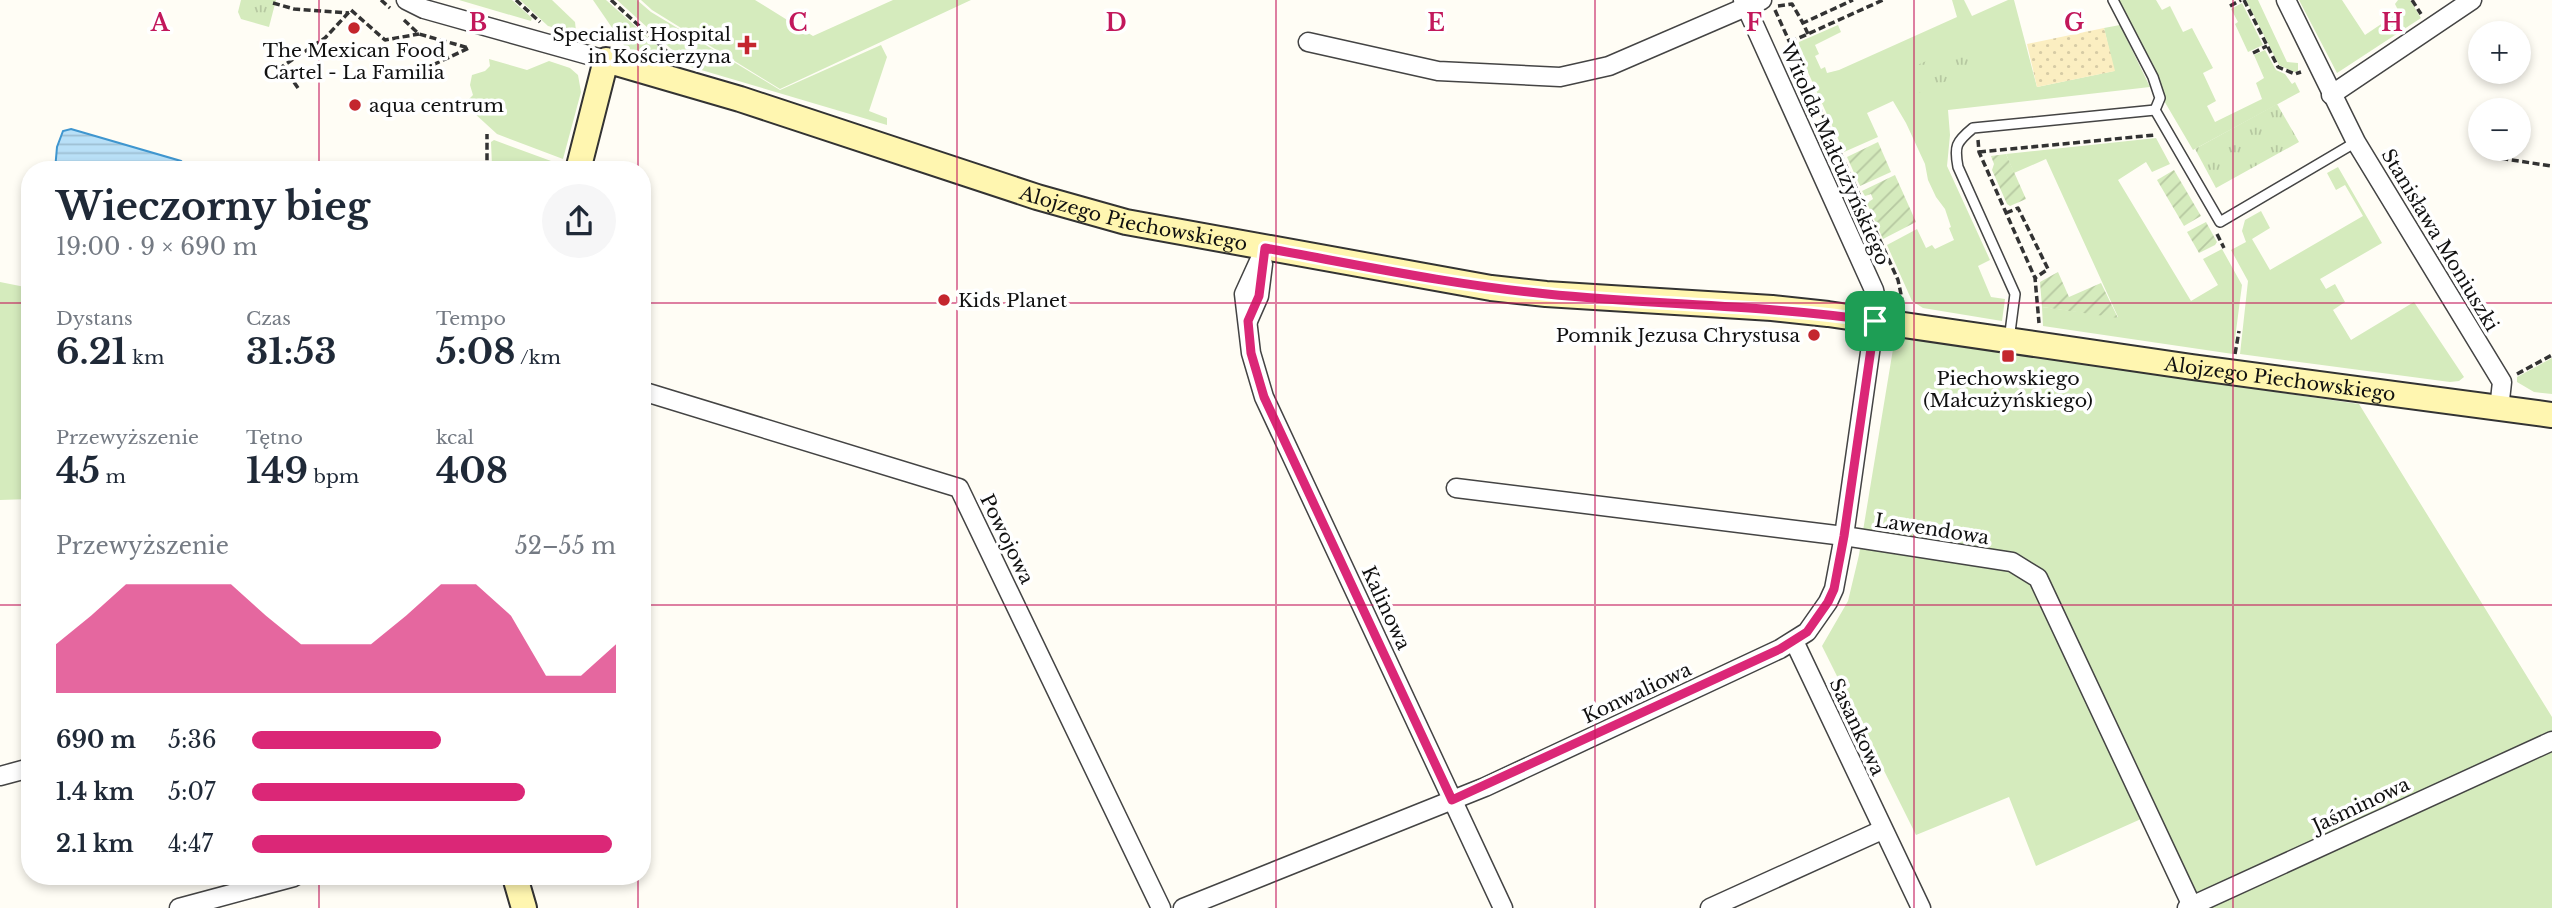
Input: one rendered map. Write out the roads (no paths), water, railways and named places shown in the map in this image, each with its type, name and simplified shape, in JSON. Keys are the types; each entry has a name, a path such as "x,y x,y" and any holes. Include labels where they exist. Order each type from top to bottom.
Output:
{"street":[{"name":"Stanisława Moniuszki","path":"2286,0 2356,142 2502,382 2499,409"},
{"path":"2331,95 2472,0"},
{"path":"1308,42 1438,71 1560,77 1609,66 1756,4"},
{"name":"Witolda Małcużyńskiego","path":"1756,4 1874,290 1877,303 1875,321"},
{"name":"Alojzego Piechowskiego","path":"399,9 424,9 752,103 1091,214 1265,248 1519,291 1772,308 2552,415"},
{"path":"580,161 606,61"},
{"name":"Kalinowa","path":"1265,248 1244,294 1251,353 1264,397 1503,908"},
{"name":"Konwaliowa","path":"1183,908 1452,800 1794,641 1807,632 1834,589 1875,321"},
{"name":"Powojowa","path":"651,394 960,488 1161,908"},
{"name":"Lawendowa","path":"1456,488 1844,536 2012,562 2038,578 2189,907"},
{"name":"Sasankowa","path":"1794,641 1921,908"},
{"name":"Jaśminowa","path":"2189,907 2552,741"},
{"path":"0,776 21,770"},
{"path":"1710,908 1882,830"},
{"path":"190,907 266,885"},
{"path":"517,885 524,908"}],"lane":[{"path":"2113,0 2153,77 2160,98 2155,110"},
{"path":"2009,342 2015,294 1958,167 1954,150 1961,138 1973,128 2155,110"},
{"path":"2155,110 2220,222 2356,142"}],"water":[{"path":"71,129 181,161 56,161 63,131"}],"place":[{"name":"The Mexican Food Cartel - La Familia","path":"354,28"},
{"name":"Specialist Hospital in Kościerzyna","path":"747,45"},
{"name":"aqua centrum","path":"355,105"},
{"name":"Kids Planet","path":"944,300"},
{"name":"Pomnik Jezusa Chrystusa","path":"1814,335"},
{"name":"Piechowskiego (Małcużyńskiego)","path":"2008,356"}]}
